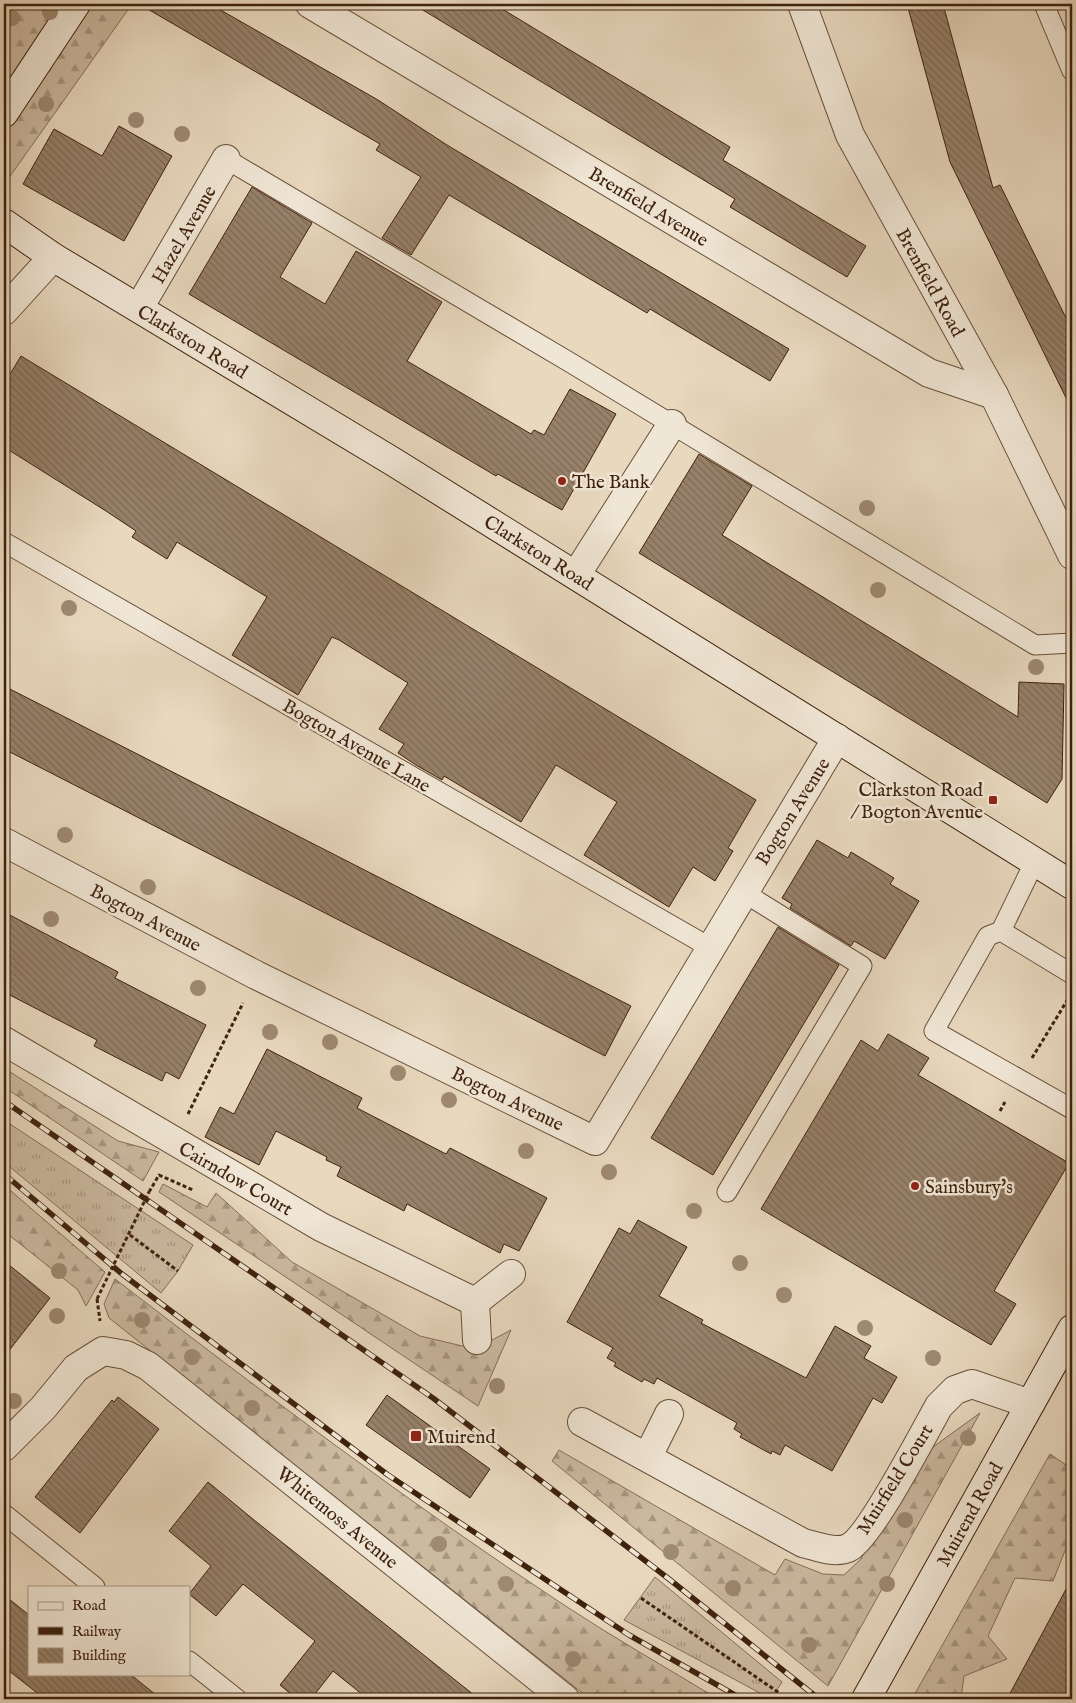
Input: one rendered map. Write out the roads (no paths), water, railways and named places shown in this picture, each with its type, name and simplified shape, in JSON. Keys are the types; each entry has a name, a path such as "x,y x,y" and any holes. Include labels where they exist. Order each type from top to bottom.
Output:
{"street":[{"path":"4,113 76,4"},
{"name":"Brenfield Avenue","path":"310,4 929,373 994,395"},
{"name":"Brenfield Road","path":"802,4 850,135 994,395 1072,555"},
{"name":"Hazel Avenue","path":"139,308 226,160"},
{"name":"Clarkston Road","path":"4,223 53,257 576,575 1035,861 1071,881"},
{"path":"4,311 53,257"},
{"path":"576,575 672,424"},
{"name":"Bogton Avenue","path":"4,842 256,975 595,1141 837,738"},
{"name":"Cairndow Court","path":"4,1041 321,1227 475,1302"},
{"path":"477,1340 475,1302 511,1274"},
{"name":"Muirend Road","path":"866,1699 1072,1329"},
{"name":"Whitemoss Avenue","path":"4,1447 43,1408 76,1368 103,1351 126,1355 148,1366 565,1699"},
{"name":"Muirfield Court","path":"582,1422 648,1456 803,1542 830,1550 848,1548 867,1530 939,1406 955,1390 972,1384 1030,1404"},
{"path":"648,1456 669,1414"}],"lane":[{"path":"1044,4 1072,71"},
{"path":"226,160 672,424 1035,645 1072,643"},
{"name":"Bogton Avenue Lane","path":"4,542 711,948"},
{"path":"1035,861 1001,931 988,936 934,1031 1072,1110"},
{"path":"727,1192 862,966 743,892"},
{"path":"1001,931 1072,974"},
{"path":"4,1514 94,1586"},
{"path":"190,1662 238,1699"}],"railway":[{"path":"4,1101 433,1398 669,1579 819,1699"},
{"path":"4,1174 122,1274 388,1475 629,1635 742,1699"}],"place":[{"name":"The Bank","path":"562,481"},
{"name":"Clarkston Road / Bogton Avenue","path":"993,800"},
{"name":"Sainsbury's","path":"915,1186"},
{"name":"Muirend","path":"416,1436"}]}
